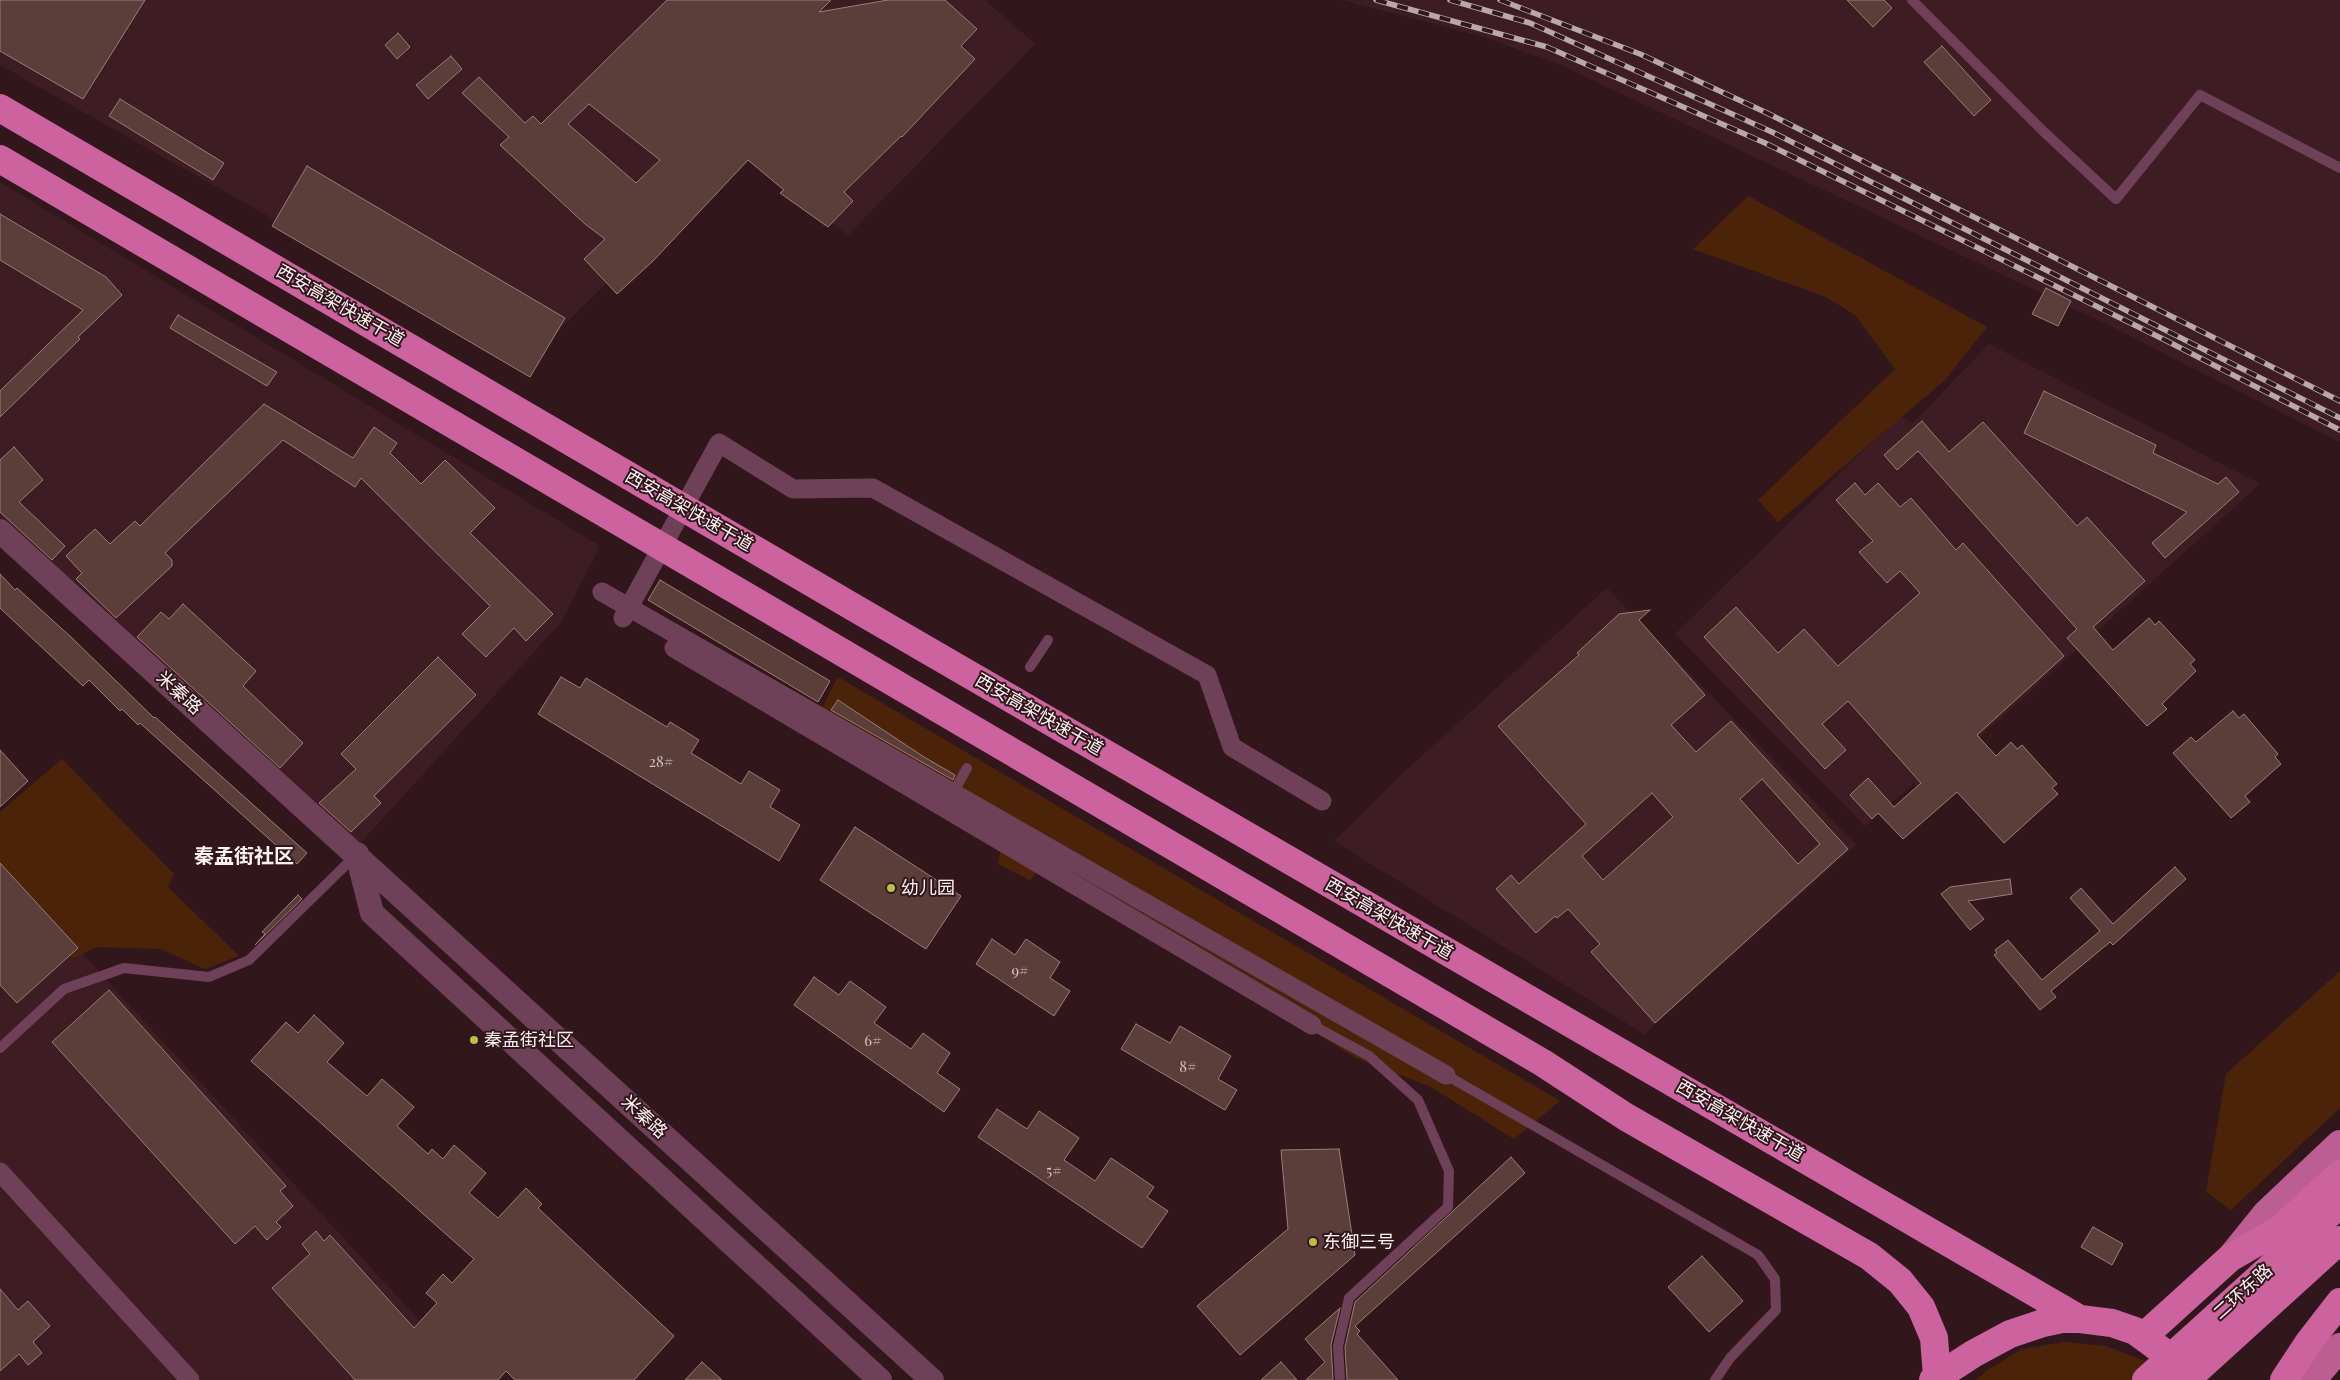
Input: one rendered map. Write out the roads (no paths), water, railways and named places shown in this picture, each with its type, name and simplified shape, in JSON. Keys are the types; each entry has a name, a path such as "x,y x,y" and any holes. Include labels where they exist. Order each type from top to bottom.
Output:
{"highway":[{"name":"西安高架快速干道","path":"0,108 865,614 2080,1319"},
{"path":"0,159 1534,1058 1626,1117 1874,1260 1886,1268 1912,1293 1926,1316 1934,1338 1935,1379"},
{"path":"2144,1336 2230,1258 2280,1229 2340,1174"},
{"name":"二环东路","path":"2146,1380 2340,1204"},
{"name":"二环东路","path":"2185,1380 2340,1240"},
{"path":"2284,1380 2309,1342 2340,1302"},
{"path":"1935,1379 1973,1354 2010,1334 2043,1323 2080,1319 2112,1322 2144,1336 2161,1350 2185,1380"}],"main road":[{"path":"2230,1258 2266,1214 2340,1144"},
{"path":"2312,1380 2340,1347"}],"street":[{"path":"626,613 719,443 793,489 873,488 1207,675 1232,747 1322,801"},
{"name":"米秦路","path":"0,531 357,854 932,1380"},
{"path":"599,597 1312,1025"},
{"path":"626,613 953,793 1446,1075"},
{"name":"米秦路","path":"357,854 372,914 880,1380"},
{"path":"479,1013 504,988"},
{"path":"0,1172 190,1380"}],"lane":[{"path":"1912,0 2043,131 2116,199 2200,95 2340,168"},
{"path":"1030,667 1048,640"},
{"path":"953,793 967,768"},
{"path":"0,1048 64,989 124,968 209,977 249,960 357,854"},
{"path":"1312,1025 1369,1056 1418,1100 1449,1171 1448,1207 1349,1298 1338,1346 1340,1380"},
{"path":"1446,1075 1758,1255 1775,1280 1776,1310 1730,1358 1715,1380"}],"railway":[{"path":"1376,0 1547,47 1765,143 2167,341 2340,430"},
{"path":"1450,0 1530,23 1772,132 2340,418"},
{"path":"1500,0 1640,54 1767,113 2340,401"}],"place":[{"name":"幼儿园","path":"891,888"},
{"name":"秦孟街社区","path":"474,1040"},
{"name":"东御三号","path":"1313,1242"}],"district":[{"name":"秦孟街社区","path":"244,857"}]}
